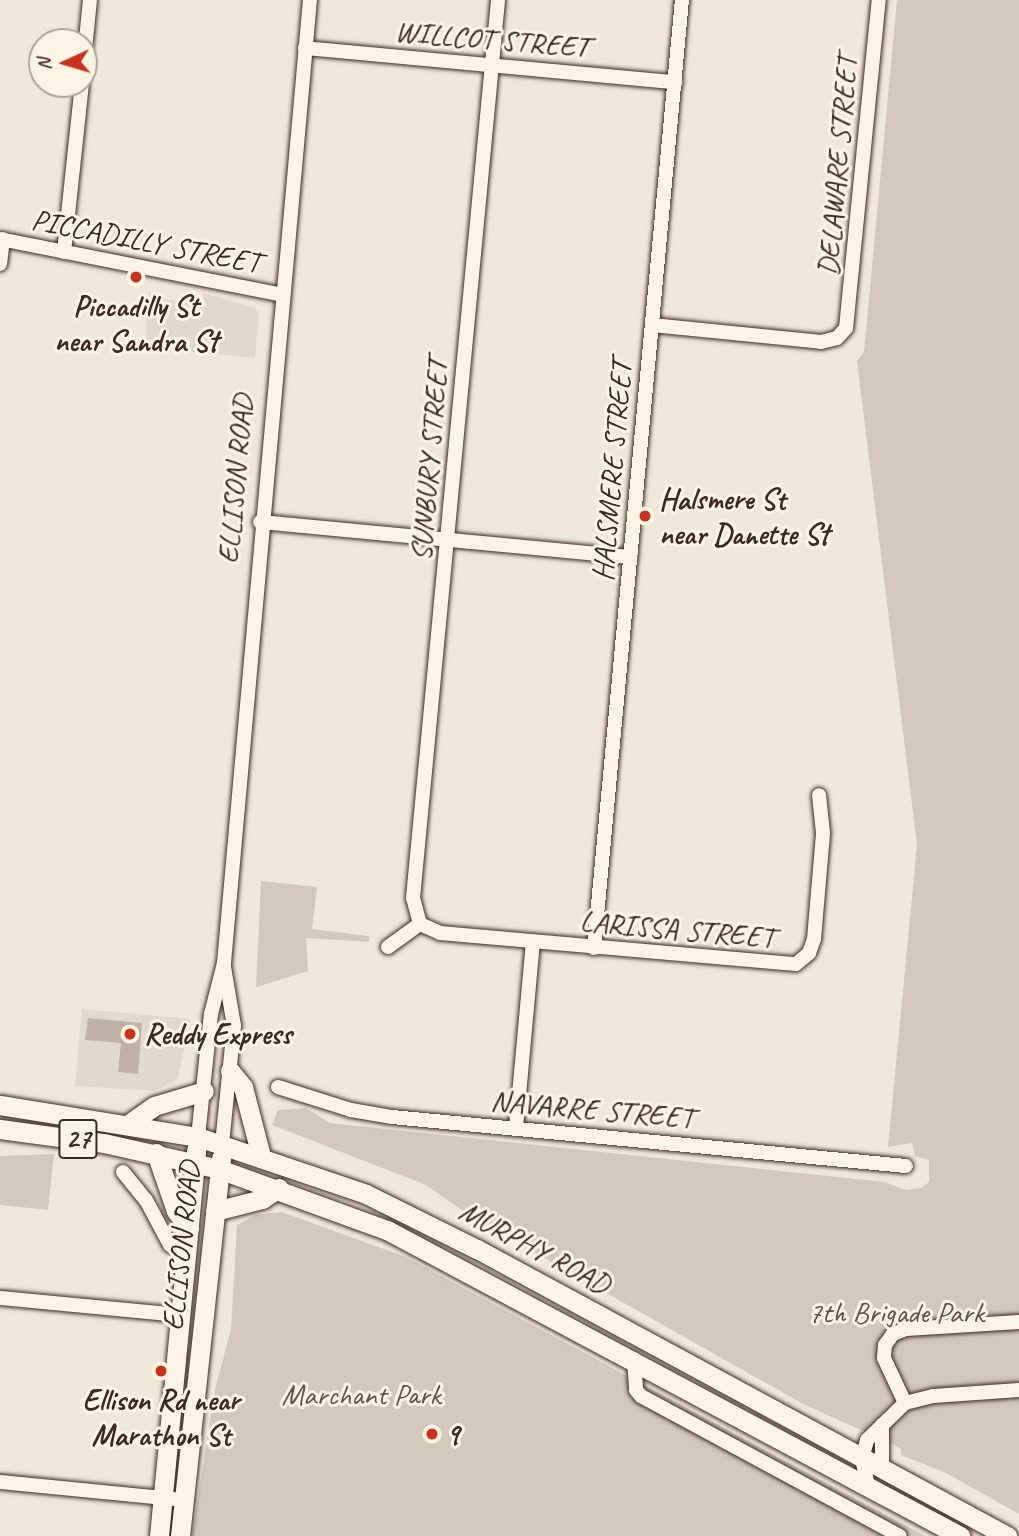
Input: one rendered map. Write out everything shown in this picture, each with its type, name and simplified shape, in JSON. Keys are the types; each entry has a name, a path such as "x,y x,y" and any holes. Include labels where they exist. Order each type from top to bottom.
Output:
{"main road":[{"path":"230,1072 243,1087 261,1156"},
{"path":"130,1123 154,1105 204,1091"},
{"name":"MURPHY ROAD","path":"0,1105 130,1123 222,1143 412,1216 1007,1536"},
{"name":"MURPHY ROAD","path":"0,1129 156,1153 219,1169 279,1188 403,1237 960,1536"},
{"name":"ELLISON ROAD","path":"159,1536 198,1137"},
{"name":"ELLISON ROAD","path":"180,1536 222,1143"},
{"path":"156,1153 176,1211 189,1227"},
{"path":"215,1211 262,1199 279,1188"}],"street":[{"path":"87,28 90,0"},
{"name":"ELLISON ROAD","path":"198,1137 211,1014 224,962 260,522 310,0"},
{"name":"SUNBURY STREET","path":"420,924 413,898 499,0"},
{"name":"HALSMERE STREET","path":"594,948 682,0"},
{"name":"DELAWARE STREET","path":"652,325 821,342 841,334 850,315 879,0"},
{"name":"WILLCOT STREET","path":"305,48 675,82"},
{"path":"64,252 80,98"},
{"path":"0,264 2,239"},
{"name":"PICCADILLY STREET","path":"2,239 283,295"},
{"path":"260,522 630,557"},
{"name":"LARISSA STREET","path":"420,924 440,933 777,965 803,959 814,939 823,833 819,795"},
{"path":"388,947 420,924"},
{"path":"516,1128 533,942"},
{"name":"ELLISON ROAD","path":"222,1143 234,1026 224,962"},
{"name":"NAVARRE STREET","path":"278,1087 369,1115 906,1166"},
{"name":"ELLISON ROAD","path":"123,1172 146,1200 170,1245 186,1254"},
{"path":"0,1297 180,1315"},
{"path":"905,1403 884,1359 885,1345 893,1334 906,1329 1019,1322"},
{"path":"634,1359 634,1383 641,1396 900,1536"},
{"path":"868,1485 862,1458 867,1440 905,1403 933,1396 1019,1390"},
{"path":"882,1425 882,1468"},
{"path":"0,1482 183,1500"}],"shaded area":[{"path":"149,291 156,297 207,307 202,293 253,307 259,313 255,358 145,347"},
{"path":"82,1009 190,1019 178,1079 155,1091 75,1086"}],"green space":[{"name":"7th Brigade Park","path":"897,0 1019,0 1019,1514 944,1472 901,1455 901,1449 894,1445 803,1404 470,1216 426,1185 272,1125 278,1110 306,1108 330,1123 884,1182 906,1190 921,1188 929,1182 929,1160 915,1156 912,1143 888,1147 917,845 857,361 864,352"},
{"path":"261,881 317,887 312,929 369,936 369,942 306,938 308,971 256,987"},
{"path":"54,1154 48,1210 0,1205 0,1156"},
{"name":"Marchant Park","path":"282,1212 406,1257 925,1536 192,1536 215,1389 231,1329 237,1225 255,1215"}],"building":[{"path":"88,1018 142,1023 138,1074 118,1072 121,1043 85,1040"}],"place":[{"name":"Piccadilly St near Sandra St","path":"136,277"},
{"name":"Halsmere St near Danette St","path":"645,516"},
{"name":"Reddy Express","path":"130,1034"},
{"name":"Ellison Rd near Marathon St","path":"161,1371"},
{"name":"9","path":"432,1434"}]}
